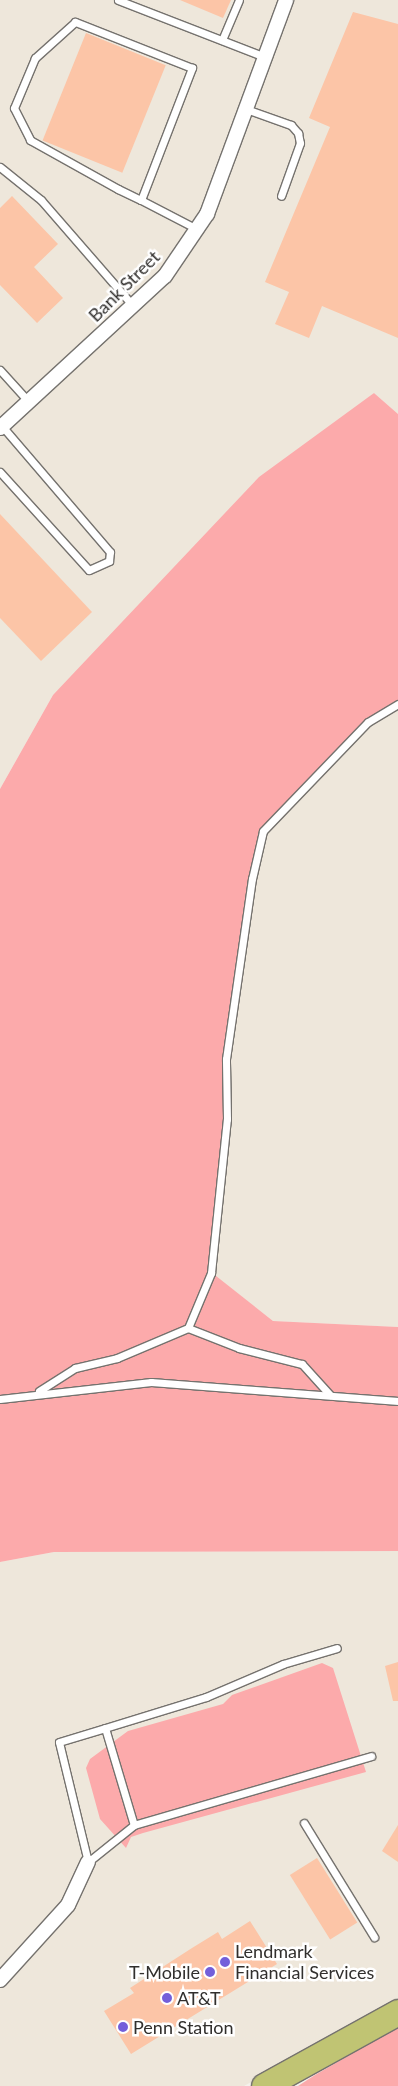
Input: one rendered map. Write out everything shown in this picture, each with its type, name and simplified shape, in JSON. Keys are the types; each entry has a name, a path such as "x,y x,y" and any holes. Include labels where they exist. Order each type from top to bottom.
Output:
{"highway":[{"path":"264,2086 398,2012"}],"street":[{"name":"Bank Street","path":"1,427 165,276 197,229 207,214 286,0"},
{"path":"0,1980 68,1905 88,1862"}],"lane":[{"path":"118,0 265,57"},
{"path":"222,40 239,0"},
{"path":"141,200 192,68 75,22 35,58 14,108 30,140 141,200 197,229"},
{"path":"246,109 291,125 298,133 300,143 281,196"},
{"path":"0,167 41,200 133,306"},
{"path":"0,370 29,402"},
{"path":"0,472 89,570 109,560 110,552 1,427"},
{"path":"188,1328 211,1273 228,1119 226,1059 252,879 264,831 368,722 398,704"},
{"path":"37,1392 75,1368 117,1358 188,1328 239,1348 302,1364 330,1395"},
{"path":"0,1399 37,1392 151,1382 398,1401"},
{"path":"337,1648 283,1664 206,1697 59,1742 88,1862 134,1825 371,1756"},
{"path":"105,1728 134,1825"},
{"path":"304,1822 374,1937"}],"shaded area":[{"path":"0,0 398,0 398,414 374,393 53,695 0,789"},
{"path":"374,393 398,414 398,704 368,722 263,831 252,879 226,1059 227,1119 211,1272 273,1321 398,1327 398,1551 54,1552 0,1562 0,789 53,695 259,477"},
{"path":"398,704 398,1327 273,1321 211,1273 224,1085 263,831 368,722"},
{"path":"398,1551 398,2000 244,2086 0,2086 0,1562 54,1552"},
{"path":"322,1663 333,1668 366,1772 143,1833 131,1837 126,1848 100,1819 86,1768 90,1759 128,1731 223,1704 232,1695"},
{"path":"398,2027 398,2086 298,2086 315,2075"}],"building":[{"path":"180,0 231,0 223,18"},
{"path":"353,12 398,24 398,338 322,306 309,338 275,324 289,292 265,282 330,127 309,118"},
{"path":"86,33 166,65 122,173 43,141"},
{"path":"12,196 58,244 34,267 63,298 37,323 0,285 0,208"},
{"path":"0,514 92,612 41,661 0,618"},
{"path":"398,1662 398,1701 393,1701 385,1666"},
{"path":"398,1825 398,1862 382,1851"},
{"path":"317,1858 357,1922 330,1939 290,1875"},
{"path":"250,1921 277,1964 131,2054 104,2011 134,1993 130,1988 192,1948 218,1932 222,1939"}],"place":[{"name":"Lendmark Financial Services","path":"225,1962"},
{"name":"T-Mobile","path":"210,1972"},
{"name":"AT&T","path":"167,1998"},
{"name":"Penn Station","path":"123,2027"}]}
